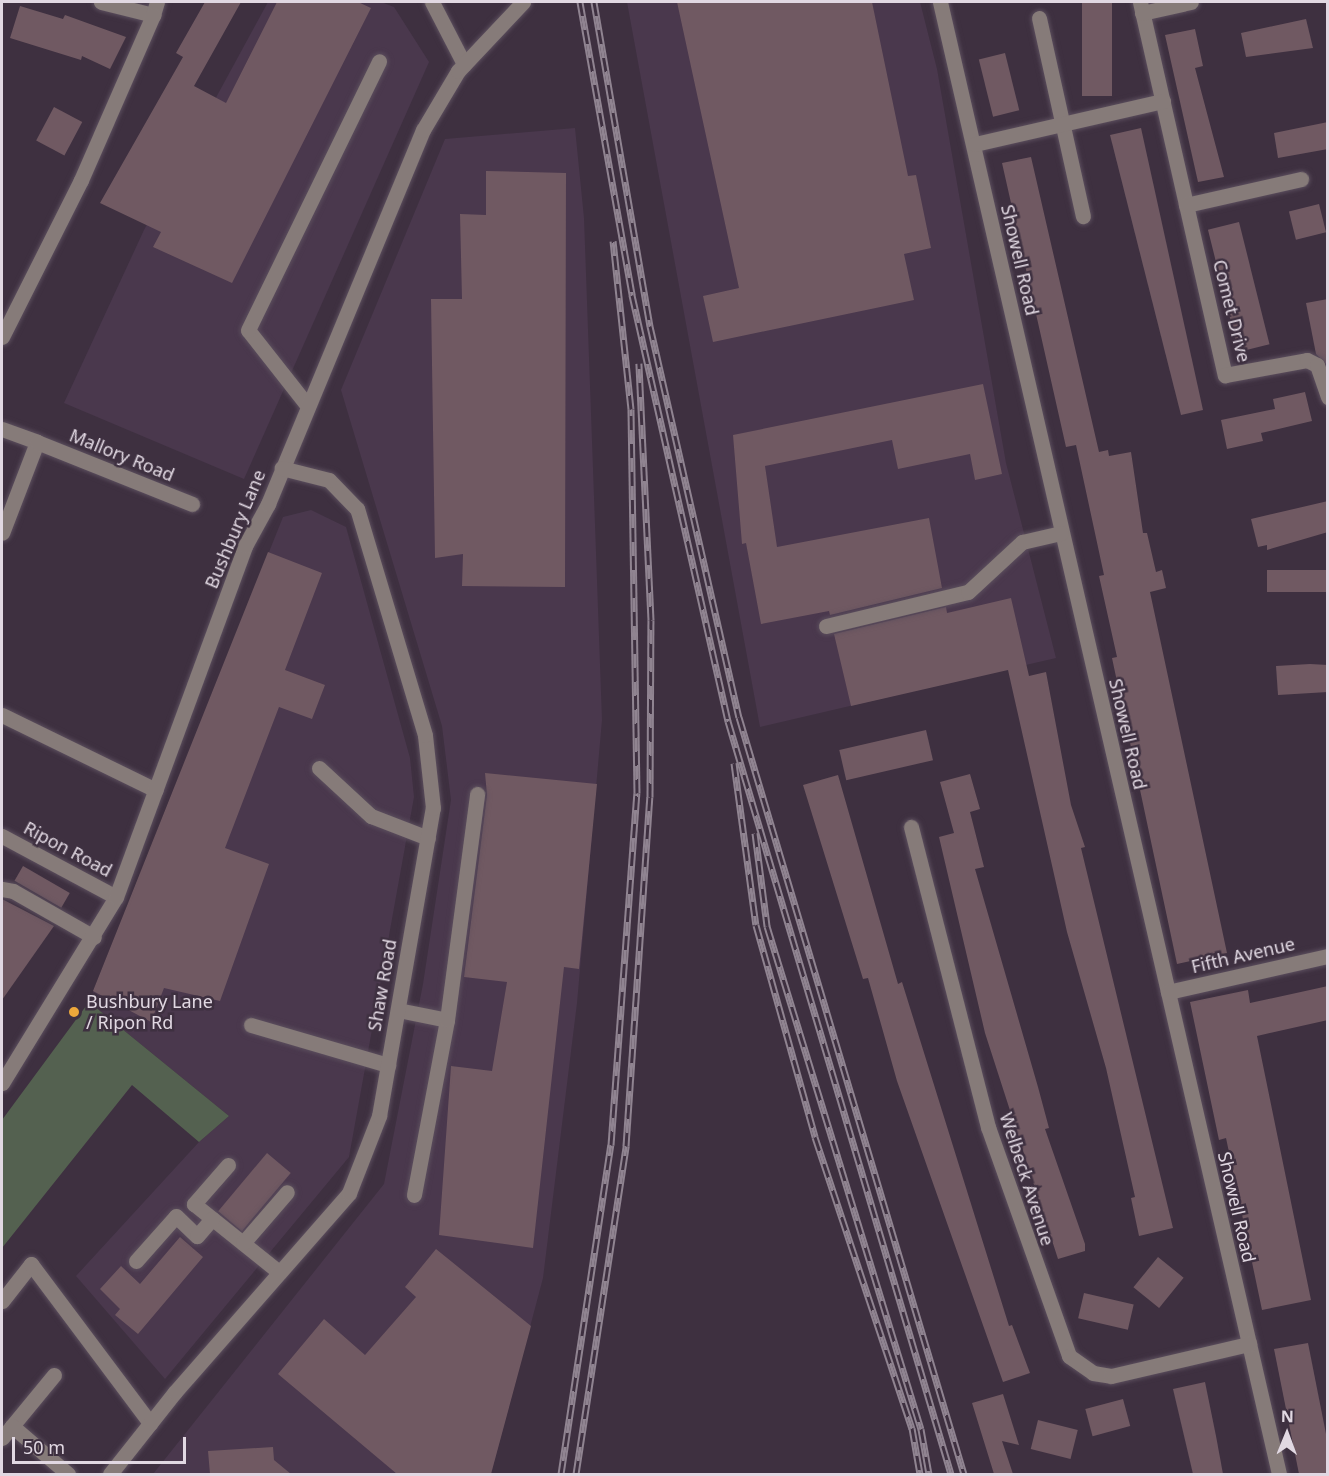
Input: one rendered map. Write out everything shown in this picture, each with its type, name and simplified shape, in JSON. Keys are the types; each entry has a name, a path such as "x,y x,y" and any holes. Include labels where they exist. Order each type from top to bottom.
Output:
{"street":[{"path":"2,337 81,180 155,8 101,2"},
{"path":"432,2 464,64"},
{"name":"Bushbury Lane","path":"2,1083 94,937 116,897 245,546 282,468 423,130 464,64 523,2"},
{"name":"Showell Road","path":"940,2 975,144 1061,533 1279,1474"},
{"path":"1141,7 1191,2"},
{"name":"Comet Drive","path":"1141,7 1225,375 1307,360 1317,365 1328,397"},
{"path":"1039,18 1083,216"},
{"path":"307,405 248,330 379,61"},
{"path":"975,144 1163,101"},
{"path":"1186,205 1301,179"},
{"name":"Mallory Road","path":"2,429 34,447 192,504"},
{"path":"2,533 34,447"},
{"name":"Shaw Road","path":"110,1474 150,1423 349,1193 379,1116 428,838 433,808 425,735 357,509 329,480 282,468"},
{"path":"826,626 968,592 1022,542 1061,533"},
{"path":"2,715 156,790"},
{"path":"319,768 371,816 428,838"},
{"path":"414,1195 447,1020 477,794"},
{"name":"Welbeck Avenue","path":"911,827 988,1127 1069,1356 1093,1373 1111,1376 1249,1344"},
{"name":"Ripon Road","path":"2,836 116,897"},
{"path":"2,889 13,891 94,937"},
{"name":"Fifth Avenue","path":"1168,993 1328,956"},
{"path":"398,1010 447,1020"},
{"path":"251,1025 388,1065"},
{"path":"228,1165 194,1204 279,1272"},
{"path":"243,1243 287,1192"},
{"path":"136,1261 176,1216 197,1236 212,1219"},
{"path":"2,1300 31,1264 150,1423"},
{"path":"2,1438 54,1376"},
{"path":"12,1426 68,1474"}],"shaded area":[{"path":"268,2 381,2 394,7 429,62 244,479 64,403 144,230"},
{"path":"627,2 920,2 937,69 1006,463 1056,658 760,727"},
{"path":"575,128 584,218 602,720 577,1003 543,1278 491,1474 153,1474 384,1184 423,984 451,800 442,726 341,390 445,139"},
{"path":"311,510 346,527 410,758 414,797 349,1157 165,1379 76,1276 199,1142 229,1116 89,1002 283,517"}],"green space":[{"path":"89,1002 229,1116 199,1142 132,1085 2,1248 2,1120"}],"building":[{"path":"205,2 241,2 194,86 226,103 277,2 358,2 371,8 232,283 153,247 161,232 100,203 183,57 176,53"},
{"path":"677,2 872,2 908,176 916,175 931,248 904,254 914,300 713,342 703,296 739,288"},
{"path":"1082,2 1112,2 1112,96 1082,96"},
{"path":"20,6 63,19 65,15 126,37 110,69 82,56 81,60 10,38"},
{"path":"1306,19 1313,48 1246,57 1241,33"},
{"path":"1195,29 1203,66 1195,68 1224,177 1198,182 1165,35"},
{"path":"1005,53 1019,110 993,117 979,60"},
{"path":"54,107 82,122 64,156 36,141"},
{"path":"1328,122 1328,149 1278,158 1274,133"},
{"path":"1141,128 1203,410 1181,415 1110,135"},
{"path":"1031,157 1099,452 1108,450 1109,456 1131,452 1143,533 1147,533 1156,572 1162,570 1166,588 1150,592 1227,953 1177,964 1112,658 1117,657 1099,576 1104,575 1076,445 1066,447 1002,163"},
{"path":"486,171 566,173 565,587 462,586 463,554 435,558 431,299 462,299 460,214 486,215"},
{"path":"1319,204 1326,232 1296,240 1289,211"},
{"path":"1239,222 1269,344 1238,352 1208,230"},
{"path":"1328,299 1327,365 1316,354 1306,303"},
{"path":"983,384 1002,474 975,480 970,454 898,469 892,440 765,466 777,547 929,518 942,588 830,615 829,611 761,624 746,543 742,544 733,435"},
{"path":"1305,392 1312,421 1261,433 1263,441 1227,449 1221,420 1275,409 1273,399"},
{"path":"1328,501 1328,532 1267,550 1267,545 1258,547 1251,519"},
{"path":"268,552 322,573 285,670 325,685 312,719 279,707 225,848 269,864 220,1001 164,988 151,1022 93,991"},
{"path":"1267,570 1328,570 1328,592 1267,592"},
{"path":"1011,598 1029,676 1046,672 1071,805 1085,847 1081,848 1173,1228 1139,1236 1131,1198 1135,1197 1106,1068 1067,932 1008,670 851,706 834,634 946,607 947,613"},
{"path":"1328,665 1328,692 1278,695 1276,666"},
{"path":"926,730 933,760 846,780 839,750"},
{"path":"485,773 597,784 579,969 564,967 533,1248 439,1235 451,1066 492,1071 507,982 464,977 487,795"},
{"path":"970,774 980,809 970,812 984,867 975,869 1038,1087 1049,1128 1045,1129 1085,1244 1085,1251 1058,1259 985,1033 939,837 954,833 940,782"},
{"path":"838,775 898,984 902,982 1009,1326 1012,1325 1030,1373 1003,1382 897,1081 868,978 863,979 803,785"},
{"path":"23,866 70,893 61,908 14,881"},
{"path":"2,899 54,926 2,1000"},
{"path":"1328,986 1328,1020 1257,1036 1311,1300 1262,1310 1226,1138 1219,1140 1190,1002 1248,990 1250,1003"},
{"path":"267,1153 291,1173 242,1231 218,1211"},
{"path":"180,1237 203,1257 138,1334 115,1315 120,1309 100,1289 121,1266 140,1284"},
{"path":"436,1249 531,1326 491,1474 397,1474 278,1374 324,1319 365,1355 416,1297 405,1287"},
{"path":"1158,1257 1184,1278 1159,1308 1133,1287"},
{"path":"1084,1293 1134,1304 1128,1330 1078,1318"},
{"path":"1308,1343 1328,1444 1328,1474 1299,1474 1274,1349"},
{"path":"1205,1382 1223,1474 1193,1474 1173,1389"},
{"path":"1003,1394 1019,1445 1002,1441 1013,1474 994,1474 972,1403"},
{"path":"1123,1399 1130,1426 1093,1436 1085,1409"},
{"path":"1038,1420 1078,1430 1071,1459 1031,1449"},
{"path":"273,1447 274,1460 291,1474 210,1474 208,1451"}],"railway":[{"path":"580,2 632,295 728,721 951,1474"},
{"path":"594,2 650,326 739,717 964,1474"},
{"path":"561,1474 611,1145 637,793 631,409 613,241"},
{"path":"576,1474 626,1146 650,797 651,620 639,363"},
{"path":"734,763 756,925 815,1137 912,1428 920,1474"},
{"path":"755,833 767,926 921,1429 929,1474"}],"place":[{"name":"Bushbury Lane / Ripon Rd","path":"74,1012"}]}
